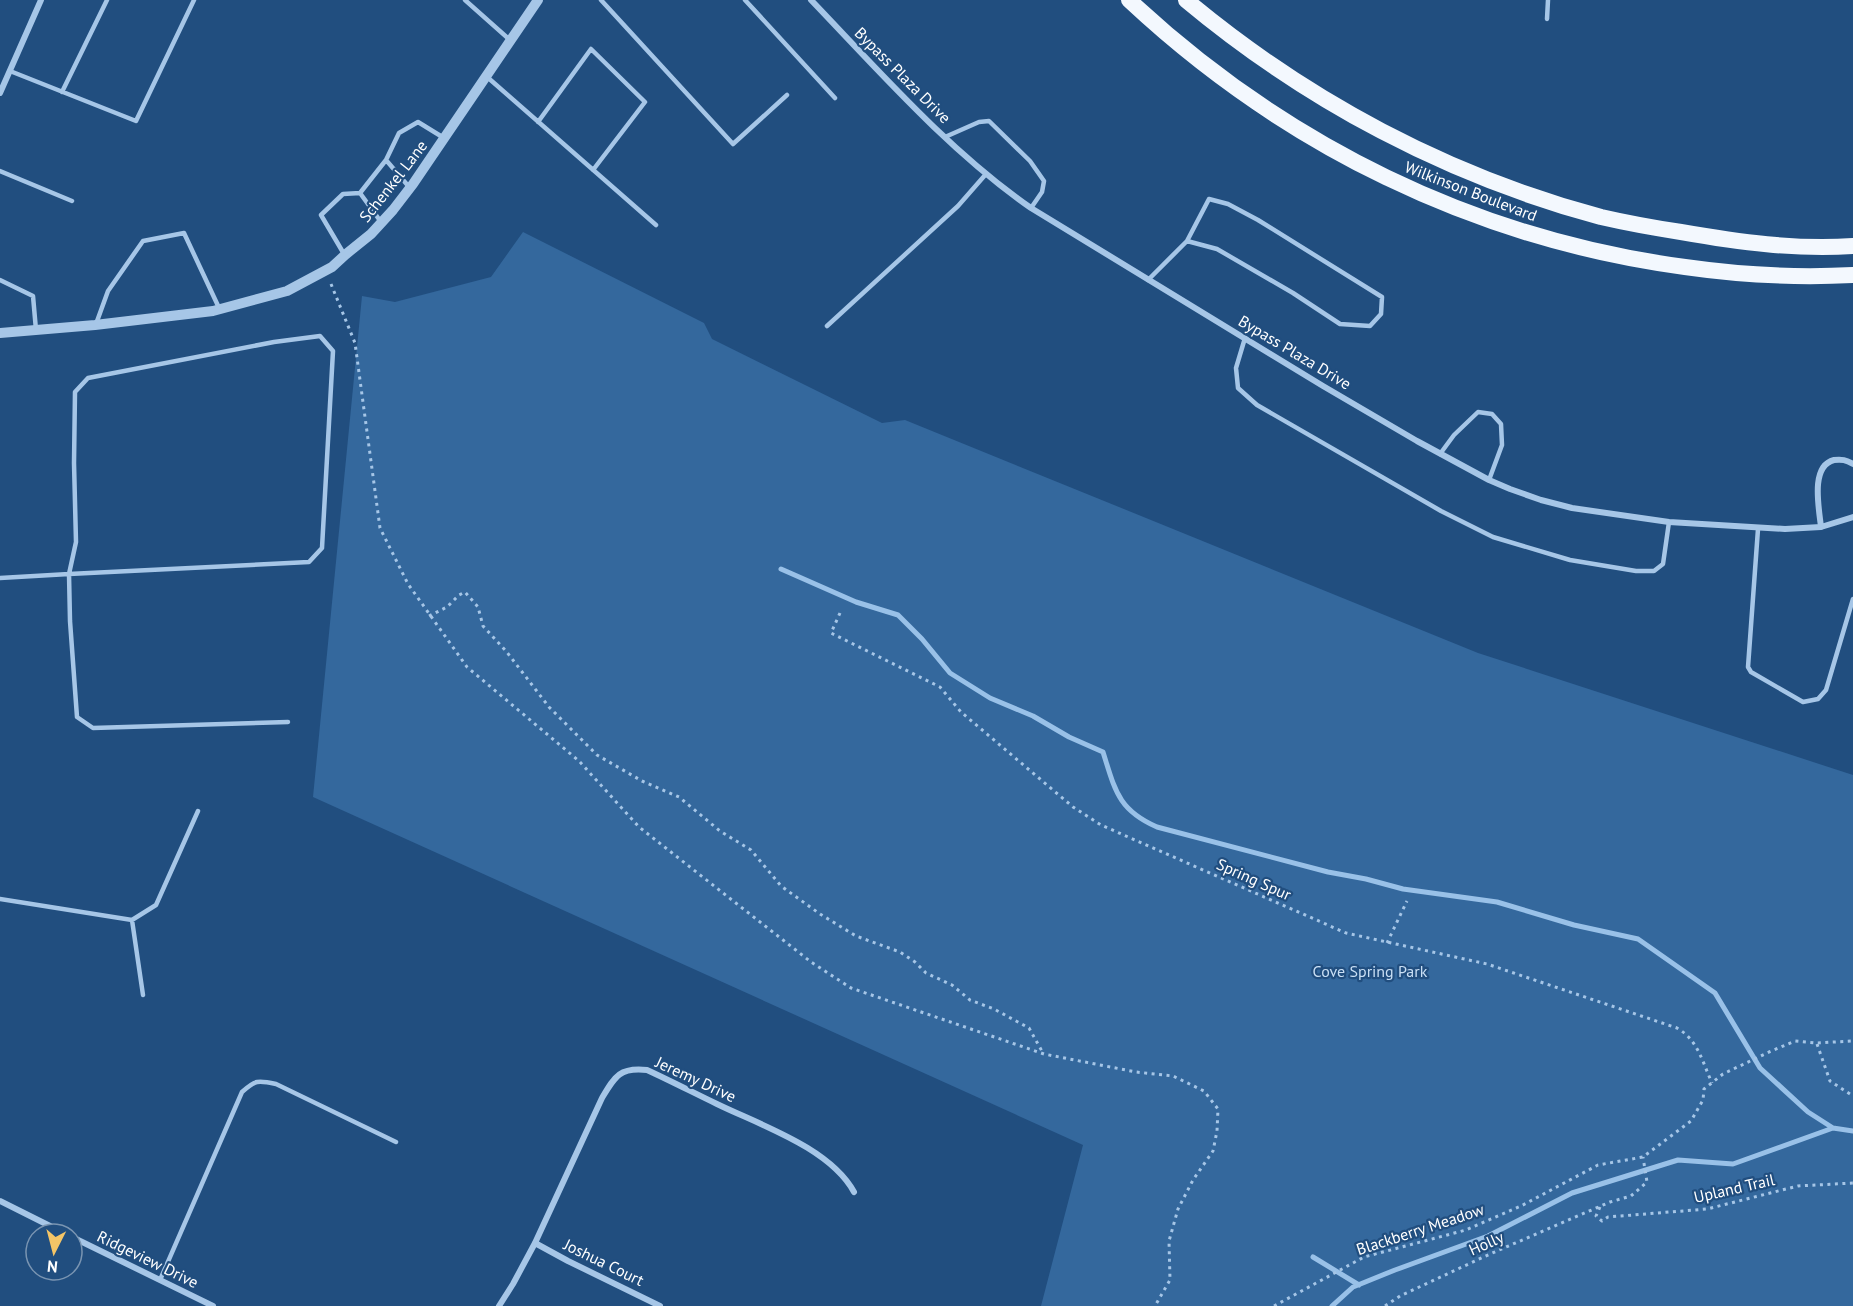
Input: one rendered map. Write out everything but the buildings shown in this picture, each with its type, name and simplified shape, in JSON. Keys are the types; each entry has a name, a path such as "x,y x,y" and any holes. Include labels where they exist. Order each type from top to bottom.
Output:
{"highway":[{"name":"Wilkinson Boulevard","path":"1130,0 1181,47 1272,113 1372,170 1482,219 1599,253 1659,264 1718,272 1778,276 1853,275"},
{"name":"Wilkinson Boulevard","path":"1186,0 1261,59 1350,115 1427,154 1497,183 1550,202 1603,217 1700,236 1819,248 1853,246"}],"street":[{"path":"0,93 41,0"},
{"name":"Schenkel Lane","path":"0,333 95,325 220,309 287,291 326,272 371,234 410,189 538,0"},
{"name":"Bypass Plaza Drive","path":"811,0 945,137 986,174 1031,208 1323,386 1489,480 1541,500 1572,508 1669,522 1758,528 1821,527 1853,518"},
{"path":"1821,527 1818,476 1829,462 1846,459 1853,464"},
{"name":"Jeremy Drive","path":"499,1306 535,1243 602,1098 618,1074 631,1069 647,1070 802,1145 831,1166 854,1192"},
{"path":"0,1201 42,1222"},
{"name":"Ridgeview Drive","path":"84,1243 213,1306"},
{"name":"Joshua Court","path":"535,1243 660,1306"}],"lane":[{"path":"62,92 106,0"},
{"path":"10,71 136,121 194,0"},
{"path":"465,0 510,40"},
{"path":"601,0 733,144 787,95"},
{"path":"745,0 835,98"},
{"path":"1547,19 1548,0"},
{"path":"538,122 591,49 645,102 593,170"},
{"path":"486,76 656,225"},
{"path":"945,137 979,122 989,121 1030,161 1044,182 1042,192 1031,208"},
{"path":"345,255 321,215 343,194 360,193 386,160 399,133 417,122 444,138"},
{"path":"386,160 410,189"},
{"path":"0,171 72,201"},
{"path":"826,326 958,206 986,174"},
{"path":"360,193 381,223"},
{"path":"1148,280 1187,241 1209,199 1228,204 1269,226 1382,297 1381,314 1370,326 1340,324 1217,249 1187,241"},
{"path":"95,325 108,291 143,241 184,233 220,309"},
{"path":"0,280 33,296 36,330"},
{"path":"0,578 69,574 309,562 322,548 333,351 320,336 274,342 88,378 75,392 76,542 69,574 76,717 93,728 288,722"},
{"path":"1245,338 1236,368 1238,388 1257,405 1441,511 1493,537 1570,561 1635,571 1654,571 1663,564 1669,522"},
{"path":"1440,454 1454,435 1478,412 1492,414 1501,423 1502,445 1489,480"},
{"path":"1758,528 1748,668 1751,672 1803,702 1818,699 1826,690 1853,599"},
{"path":"0,899 132,920 156,905 198,811"},
{"path":"132,920 143,995"},
{"path":"160,1280 242,1092 252,1084 260,1081 276,1084 396,1142"}],"path":[{"path":"326,272 355,344 380,528 408,584 466,667 579,761 639,827 810,962 851,988 1044,1054 1136,1072 1173,1076 1204,1091 1218,1109 1213,1151 1178,1209 1169,1241 1170,1280 1155,1306"},
{"path":"429,616 447,607 465,592 478,607 483,626 506,651 549,707 597,754 642,782 679,797 720,831 751,850 781,886 820,914 856,936 900,952 926,973 952,985 970,1000 994,1009 1029,1028 1044,1054"},
{"name":"Spring Spur","path":"840,613 831,633 940,687 961,712 1073,807 1101,825 1346,933 1487,964 1677,1028 1694,1040 1712,1083"},
{"path":"1387,943 1407,901"},
{"path":"1643,1157 1692,1121 1704,1100 1704,1089 1723,1074 1795,1041 1816,1043 1853,1041"},
{"path":"1816,1043 1830,1081 1853,1096"},
{"name":"Holly","path":"1385,1306 1400,1296 1490,1254 1631,1196 1647,1182 1643,1157"},
{"name":"Blackberry Meadow","path":"1274,1306 1364,1257 1466,1230 1521,1206 1598,1165 1643,1157"},
{"name":"Upland Trail","path":"1600,1207 1596,1216 1602,1221 1608,1217 1707,1209 1798,1186 1853,1183"}],"green space":[{"name":"Cove Spring Park","path":"523,232 704,323 712,339 882,423 905,420 1478,653 1853,775 1853,1306 1041,1306 1083,1145 313,797 362,296 395,302 491,277"}],"waterway":[{"path":"781,569 856,602 898,615 922,639 950,673 990,698 1033,716 1069,737 1103,752 1115,788 1126,806 1157,827 1328,872 1403,889 1497,902 1574,925 1638,939 1715,993 1760,1068 1808,1112 1833,1128"},
{"path":"1332,1306 1353,1287 1488,1236 1572,1193 1678,1160 1733,1164 1833,1128 1853,1131"},
{"path":"1313,1257 1359,1285"}]}
